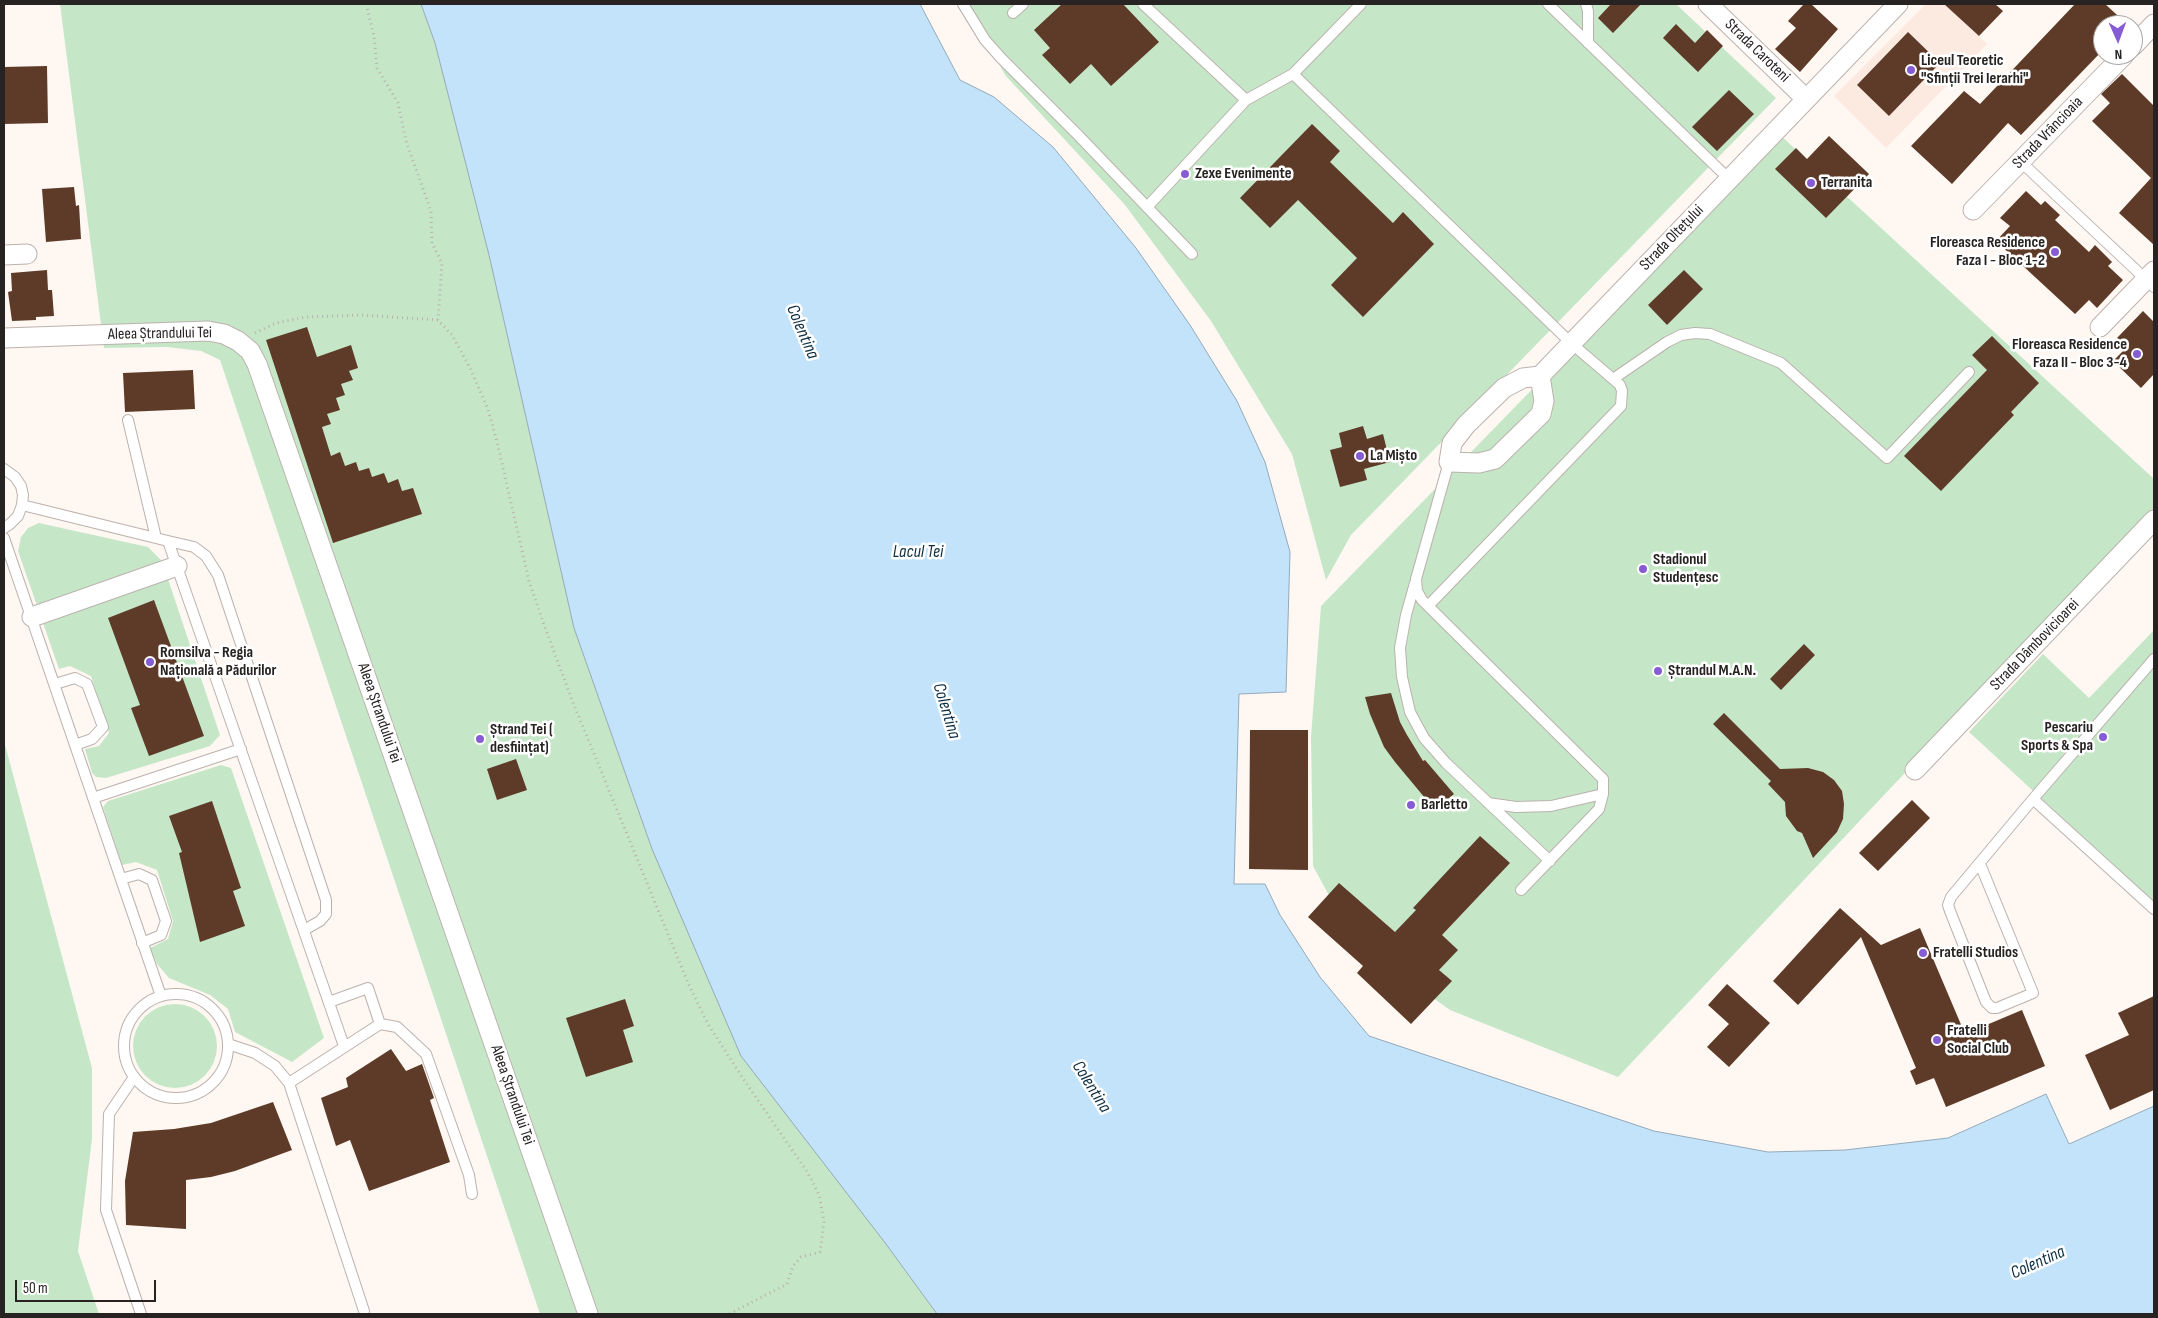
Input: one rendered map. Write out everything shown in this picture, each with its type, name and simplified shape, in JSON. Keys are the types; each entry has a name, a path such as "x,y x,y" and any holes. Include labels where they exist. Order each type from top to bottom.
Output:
{"street":[{"name":"Strada Caroteni","path":"1708,4 1806,99"},
{"name":"Strada Oltețului","path":"1540,376 1898,4"},
{"path":"2143,36 2154,24"},
{"name":"Strada Vrâncioaia","path":"1972,210 2114,65"},
{"path":"4,255 27,254"},
{"path":"2100,328 2152,279"},
{"name":"Aleea Ștrandului Tei","path":"4,338 192,330 224,334 238,341 250,351 257,364 588,1314"},
{"path":"1540,376 1544,401 1541,414 1495,458 1479,463 1449,462 1452,443 1466,425 1504,388 1523,378 1540,376"},
{"name":"Strada Dâmbovicioarei","path":"1915,770 2154,520"},
{"path":"32,617 177,566"}],"lane":[{"path":"963,4 985,40 1001,58 1148,206 1192,254"},
{"path":"1014,14 1023,4"},
{"path":"1143,4 1246,100"},
{"path":"1148,206 1246,100 1293,74 1361,4"},
{"path":"1548,4 1729,178"},
{"path":"1586,4 1588,43"},
{"path":"1293,74 1571,344 1620,385 1622,392 1621,406 1428,606"},
{"path":"2020,161 2152,279"},
{"path":"1613,379 1667,342 1681,335 1695,333 1710,334 1782,363 1887,458 1969,372"},
{"path":"128,420 156,538"},
{"path":"1449,462 1406,615 1400,648 1402,677 1410,712 1424,738 1446,763 1550,860"},
{"path":"4,469 15,477 20,486 22,505 18,516 4,528"},
{"path":"22,505 194,547 213,564 326,900 326,914 320,921 304,930"},
{"path":"4,538 161,996"},
{"path":"168,540 344,1046"},
{"path":"1416,579 1418,591 1428,606 1603,778 1603,794 1599,809 1521,890"},
{"path":"1980,864 2033,993 1997,1008 1992,1008 1986,1002 1948,906 1951,897 2032,799 2154,659"},
{"path":"55,684 76,678 87,684 102,727 92,739 75,746"},
{"path":"93,798 241,749"},
{"path":"1488,803 1516,807 1551,806 1603,794"},
{"path":"2032,799 2154,909"},
{"path":"121,880 139,874 152,880 166,921 161,935 142,943"},
{"path":"329,1002 368,988 380,1024"},
{"path":"177,994 192,996 207,1004 218,1015 225,1029 228,1044 226,1060 219,1075 208,1087 193,1095 177,1098 161,1096 146,1088 134,1077 126,1062 124,1046 126,1030 134,1014 146,1003 161,996 177,994"},
{"path":"289,1083 380,1024 397,1027 426,1054 469,1175 472,1194"},
{"path":"228,1044 255,1053 275,1066 289,1083 364,1311"},
{"path":"134,1077 109,1114 106,1210 141,1314"}],"path":[{"path":"366,4 374,36 377,68 398,103 406,140 431,211 432,243 442,263 438,320"},
{"path":"238,341 276,323 306,317 361,315 438,320 452,335 469,366 488,409 529,581 542,622 688,983 708,1024 808,1173 819,1195 824,1222 823,1245 820,1252 801,1257 793,1266 787,1284 729,1314"}],"shaded area":[{"name":"Liceul Teoretic \"Sfinții Trei Ierarhi\"","path":"1926,4 1944,4 1987,44 1886,148 1834,96"}],"green space":[{"name":"Ștrand Tei ( desființat)","path":"60,4 421,4 435,43 489,255 574,628 652,849 886,1244 937,1314 540,1314 220,360 201,351 167,347 104,348"},
{"path":"967,4 1676,4 1776,98 1351,535 1326,580 1292,454 1211,321 1125,205 1005,75"},
{"name":"Ștrandul M.A.N.","path":"1780,135 2154,479 2154,509 1618,1077 1450,1010 1408,980 1337,910 1313,866 1311,737 1321,606"},
{"path":"39,523 148,547 162,561 220,735 210,746 106,778 96,777 92,773 85,749 99,746 109,733 91,676 70,666 59,669 18,551 21,537 28,528"},
{"name":"Pescariu Sports & Spa","path":"2154,630 2154,902 1969,732 2043,654 2089,698"},
{"path":"4,741 92,1068 92,1139 78,1251 99,1314 4,1314"},
{"path":"221,765 231,768 324,1038 292,1062 235,1032 228,1009 210,995 169,978 157,964 150,948 168,939 173,921 157,870 136,862 122,865 103,807 108,801"},
{"path":"175,1004 191,1007 205,1016 214,1030 217,1046 214,1062 205,1076 191,1085 175,1088 159,1085 145,1076 136,1062 133,1046 136,1030 145,1016 159,1007"}],"water":[{"name":"Lacul Tei","path":"421,4 920,4 960,80 994,97 1053,147 1136,248 1190,325 1237,401 1265,462 1290,552 1286,692 1239,694 1234,884 1265,884 1280,915 1320,977 1369,1036 1654,1131 1768,1152 1845,1150 1948,1138 2046,1094 2069,1144 2154,1106 2154,1314 937,1314 886,1244 741,1056 652,849 574,628 489,255 435,43"}],"building":[{"path":"1062,4 1123,4 1159,42 1111,86 1091,64 1070,84 1042,55 1050,48 1034,30"},
{"path":"1611,4 1641,4 1613,33 1598,18"},
{"path":"1804,4 1811,4 1838,29 1800,72 1775,49 1796,28 1788,21"},
{"path":"1944,4 1995,4 2003,11 1979,36"},
{"path":"2075,4 2105,4 2117,15 2093,15 2093,60 2021,135 2008,123 1952,184 1911,146 1964,91 1980,104"},
{"path":"1676,24 1695,43 1707,30 1723,46 1698,72 1663,38"},
{"path":"1908,32 1940,63 1889,116 1857,85"},
{"path":"47,66 48,123 4,124 4,67"},
{"path":"2122,74 2154,106 2154,245 2119,213 2151,178 2092,121 2110,103 2101,94"},
{"path":"1729,90 1754,114 1717,151 1692,127"},
{"path":"1312,124 1340,151 1330,162 1393,223 1403,212 1434,244 1363,317 1331,285 1357,258 1298,200 1270,228 1240,198"},
{"path":"1829,136 1869,174 1826,218 1775,169 1796,148 1807,159"},
{"path":"74,187 76,206 79,205 81,239 46,242 42,189"},
{"name":"Floreasca Residence Faza I - Bloc 1-2","path":"2026,191 2041,205 2045,201 2060,215 2055,220 2089,252 2095,245 2112,262 2108,266 2123,280 2097,308 2089,300 2075,314 1996,241 2010,226 2000,218"},
{"path":"47,270 48,290 52,290 54,316 36,317 36,320 12,321 8,292 12,291 11,273"},
{"path":"1684,270 1703,289 1667,325 1648,305"},
{"name":"Floreasca Residence Faza II - Bloc 3-4","path":"2143,311 2154,322 2154,374 2141,388 2113,361 2127,347 2117,338"},
{"path":"307,327 317,357 351,345 358,368 349,371 353,380 341,384 345,395 336,398 340,410 327,414 331,424 322,427 331,456 340,452 345,466 356,462 359,471 369,468 372,477 384,473 388,483 398,479 402,491 413,488 422,514 333,543 266,340"},
{"path":"1992,336 2039,383 2011,412 2014,415 1941,491 1904,456 1987,370 1972,355"},
{"path":"193,370 195,409 125,412 123,373"},
{"name":"La Mișto","path":"1363,426 1367,439 1383,434 1390,462 1364,469 1367,480 1340,487 1330,450 1342,447 1339,433"},
{"name":"Romsilva - Regia Națională a Pădurilor","path":"154,600 204,736 149,756 131,708 140,705 108,618"},
{"path":"1804,644 1815,655 1781,690 1770,679"},
{"path":"1391,693 1400,722 1423,761 1425,760 1454,794 1435,810 1384,747 1370,714 1365,697"},
{"path":"1724,713 1780,769 1808,768 1823,772 1834,780 1842,791 1844,804 1843,819 1837,832 1813,858 1802,833 1797,831 1786,816 1785,802 1768,784 1771,781 1713,724"},
{"path":"1250,730 1308,730 1308,870 1249,869"},
{"path":"516,759 527,790 497,800 487,769"},
{"path":"1912,800 1930,818 1878,871 1859,853"},
{"path":"212,801 241,888 233,891 245,926 200,942 179,853 182,852 169,816"},
{"path":"1480,836 1510,863 1442,935 1458,950 1439,970 1452,981 1411,1024 1357,973 1363,966 1308,917 1339,883 1395,932 1416,910 1413,908"},
{"path":"1840,908 1881,945 1920,928 1965,1034 2022,1010 2045,1066 1946,1107 1934,1078 1916,1085 1910,1071 1916,1068 1861,937 1798,1005 1773,981"},
{"path":"1727,984 1770,1023 1729,1067 1707,1047 1729,1024 1708,1005"},
{"path":"2154,996 2154,1090 2110,1110 2085,1055 2129,1035 2118,1013"},
{"path":"625,999 634,1026 623,1030 633,1062 586,1077 566,1018"},
{"path":"391,1049 406,1071 422,1064 434,1098 430,1100 450,1162 369,1191 350,1140 336,1146 321,1098 348,1087 346,1078"},
{"path":"273,1102 292,1150 235,1171 211,1177 186,1180 186,1229 126,1225 125,1181 133,1132 174,1129 211,1123"}],"place":[{"name":"Liceul Teoretic \"Sfinții Trei Ierarhi\"","path":"1911,70"},
{"name":"Zexe Evenimente","path":"1185,174"},
{"name":"Terranita","path":"1811,183"},
{"name":"Floreasca Residence Faza I - Bloc 1-2","path":"2055,252"},
{"name":"Floreasca Residence Faza II - Bloc 3-4","path":"2137,354"},
{"name":"La Mișto","path":"1360,456"},
{"name":"Stadionul Studențesc","path":"1643,569"},
{"name":"Romsilva - Regia Națională a Pădurilor","path":"150,662"},
{"name":"Ștrandul M.A.N.","path":"1658,671"},
{"name":"Pescariu Sports & Spa","path":"2103,737"},
{"name":"Ștrand Tei ( desființat)","path":"480,739"},
{"name":"Barletto","path":"1411,805"},
{"name":"Fratelli Studios","path":"1923,953"},
{"name":"Fratelli Social Club","path":"1937,1040"}],"water label":[{"name":"Colentina","path":"802,332"},
{"name":"Colentina","path":"946,711"},
{"name":"Colentina","path":"1091,1087"},
{"name":"Colentina","path":"2038,1263"}]}
